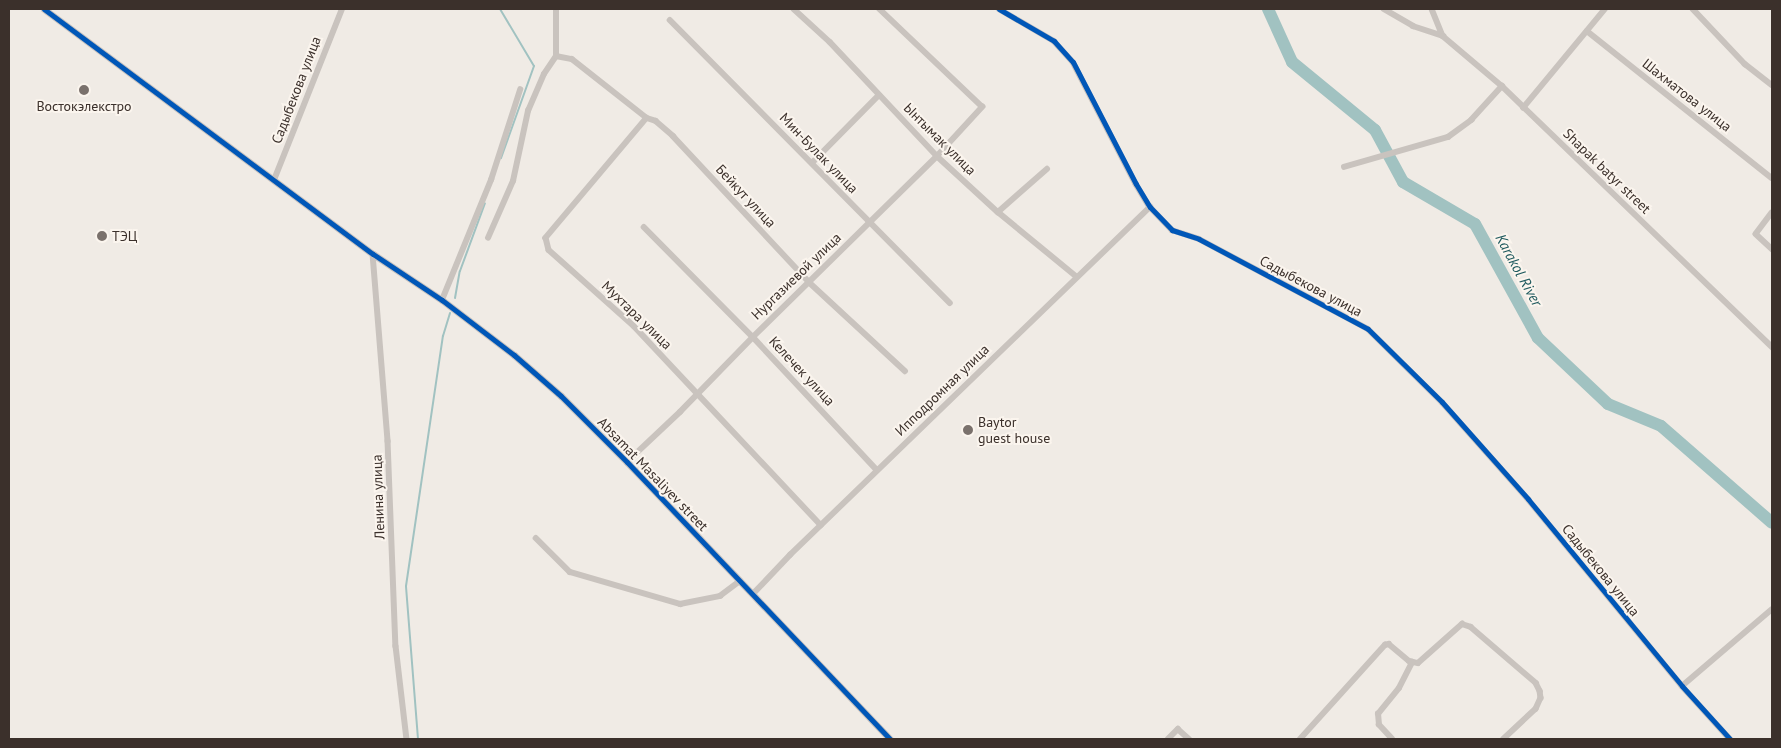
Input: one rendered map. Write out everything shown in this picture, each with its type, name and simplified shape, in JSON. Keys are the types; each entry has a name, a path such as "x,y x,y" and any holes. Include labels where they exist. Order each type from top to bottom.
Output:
{"street":[{"name":"Absamat Masaliyev street","path":"44,9 373,254 442,300 514,355 561,396 627,462 890,739"},
{"name":"Садыбекова улица","path":"274,180 342,9"},
{"path":"488,238 513,181 528,111 544,74 556,56 556,9"},
{"name":"Ынтымак улица","path":"794,9 937,156 998,212 1076,277"},
{"name":"Нургазиевой улица","path":"627,462 680,412 808,282 937,156 982,108 879,9"},
{"name":"Садыбекова улица","path":"998,9 1054,41 1073,62 1150,207 1172,230 1199,238 1368,329 1442,402 1528,499 1682,686 1730,739"},
{"path":"1384,9 1413,26 1443,36"},
{"name":"Shapak batyr street","path":"1432,9 1443,36 1502,86 1772,348"},
{"path":"1523,108 1605,9"},
{"path":"1693,9 1745,64 1772,85"},
{"name":"Мин-Булак улица","path":"670,20 950,304"},
{"name":"Шахматова улица","path":"1587,31 1772,178"},
{"name":"Бейкут улица","path":"556,56 572,59 647,118 656,121 673,136 808,282 905,371"},
{"path":"1344,167 1448,137 1471,120 1502,86"},
{"path":"442,300 491,180 520,90"},
{"path":"812,163 879,95"},
{"name":"Мухтара улица","path":"647,118 546,238 549,250 634,326 820,525"},
{"path":"998,212 1047,168"},
{"name":"Ипподромная улица","path":"753,594 820,525 1150,207"},
{"path":"1772,213 1756,234 1772,248"},
{"name":"Келечек улица","path":"644,227 753,337 877,470"},
{"name":"Ленина улица","path":"373,254 388,441 396,646 406,739"},
{"path":"536,538 570,572 680,604 720,596 740,581"},
{"path":"1682,686 1772,609"},
{"path":"1305,738 1384,645 1388,644 1412,662 1421,661 1458,625 1471,627 1536,683 1540,690 1541,698 1536,709 1504,739"},
{"path":"1392,739 1379,725 1378,714 1399,688 1412,662"},
{"path":"1168,739 1178,729 1189,739"}],"waterway":[{"path":"500,9 534,66 501,158"},
{"name":"Karakol River","path":"1268,9 1292,62 1375,130 1403,182 1475,224 1538,338 1608,404 1661,426 1772,523"},
{"path":"455,298 460,271 485,203"},
{"path":"418,739 406,586 443,336 450,313"}],"cycle path":[{"path":"44,9 373,254 442,300 514,355 561,396 627,462 890,739"},
{"path":"999,9 1054,41 1073,62 1136,184 1150,207 1172,230 1199,239 1368,329 1442,402 1528,499 1682,686 1730,739"}],"place":[{"name":"Востокэлекстро","path":"84,90"},
{"name":"ТЭЦ","path":"102,236"},
{"name":"Baytor guest house","path":"968,430"}]}
